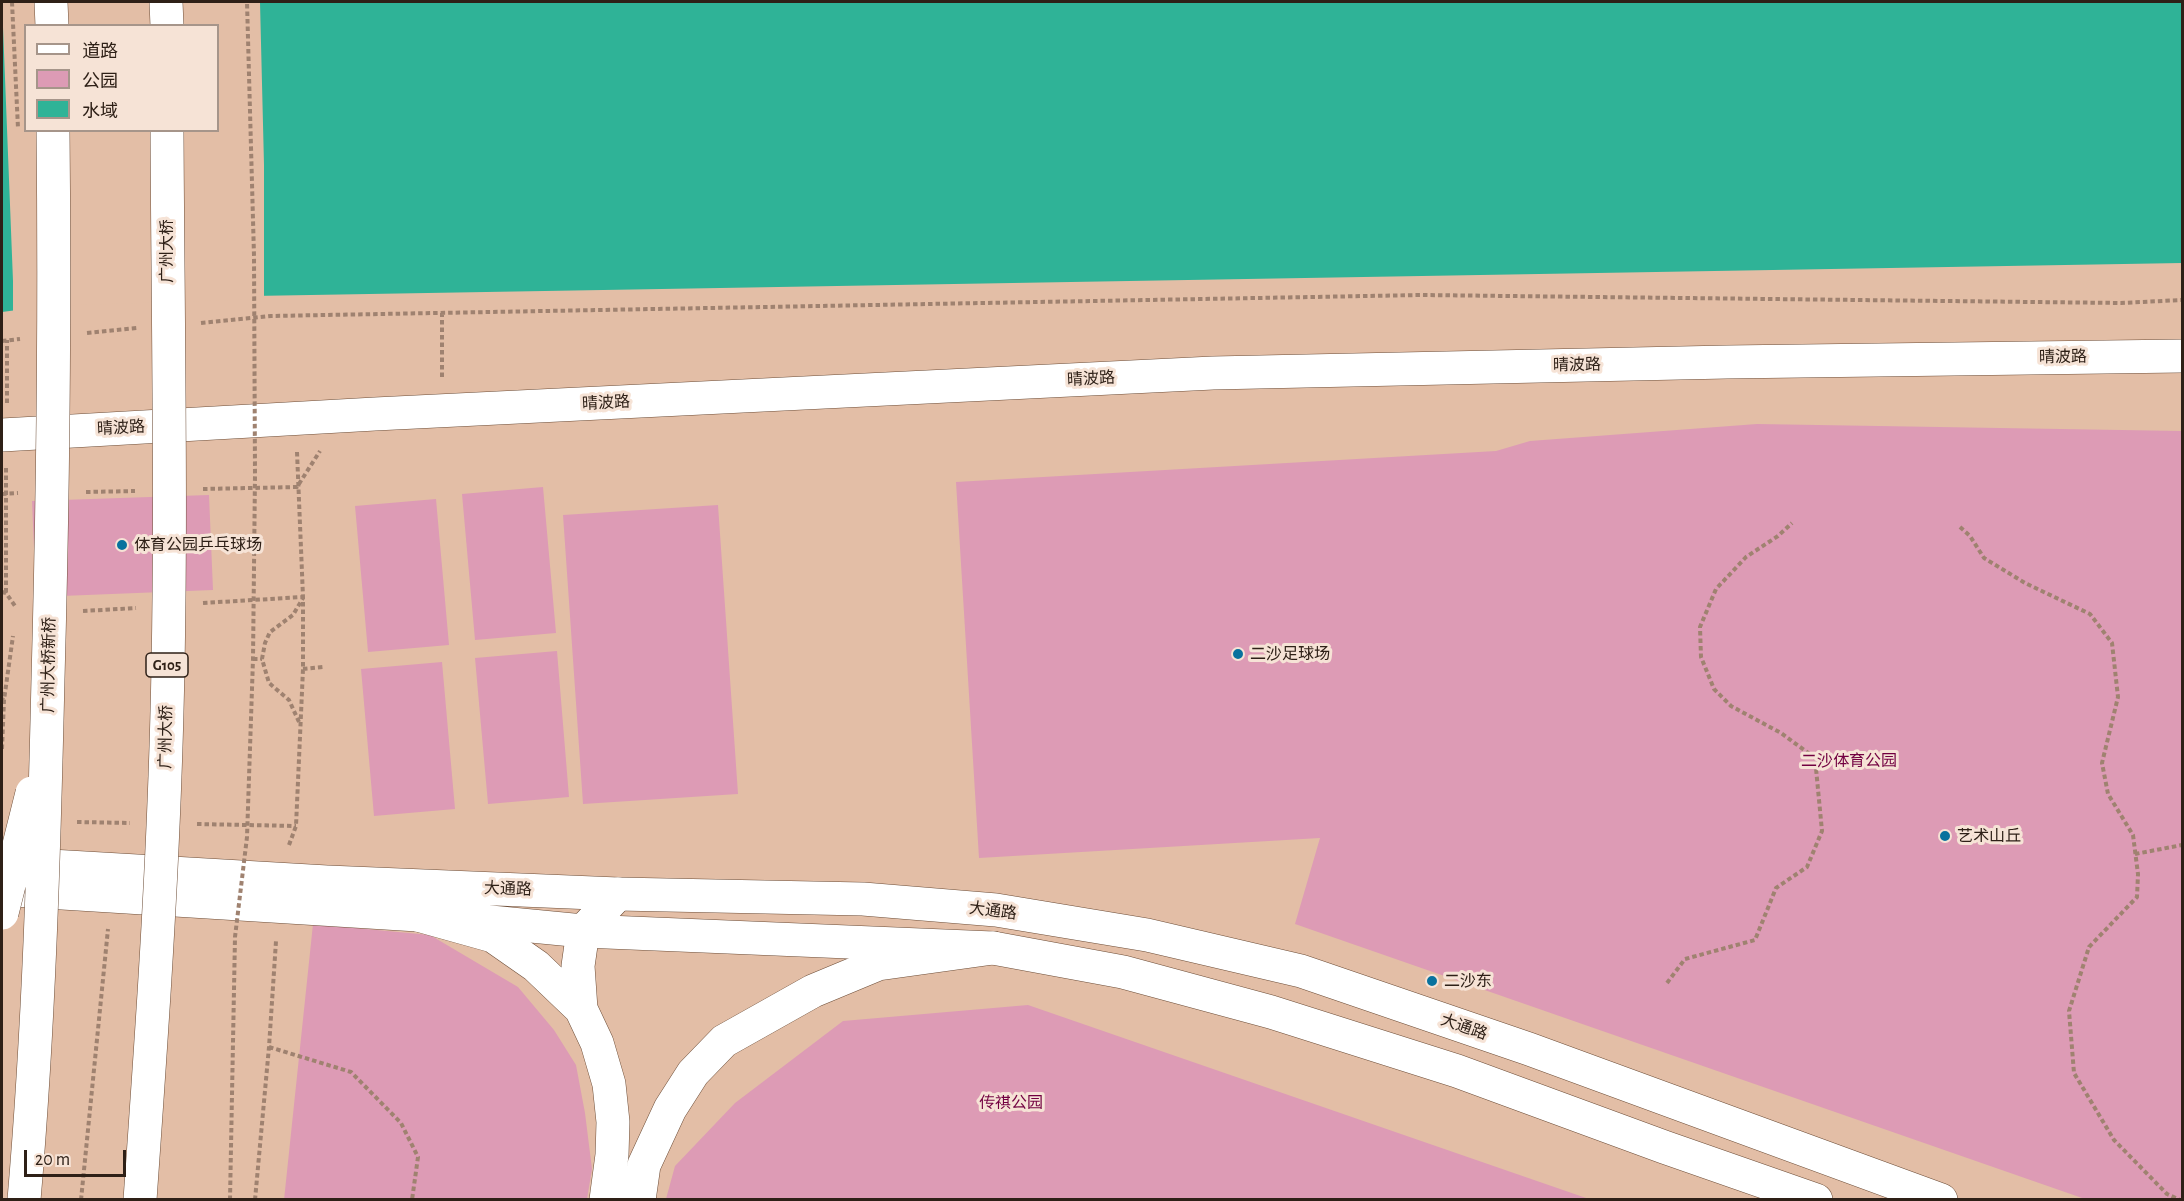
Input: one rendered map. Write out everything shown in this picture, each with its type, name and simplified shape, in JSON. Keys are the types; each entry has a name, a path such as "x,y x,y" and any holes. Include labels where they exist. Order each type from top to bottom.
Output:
{"main road":[{"path":"51,2 52,24"},
{"path":"166,2 166,24"},
{"name":"广州大桥新桥","path":"24,1200 42,922 53,480 53,132"},
{"name":"广州大桥","path":"140,1200 154,1004 166,763 167,132"},
{"name":"晴波路","path":"4,435 296,418 1213,373 1716,362 2182,356"},
{"path":"2,913 47,733"},
{"name":"大通路","path":"2,863 277,892 418,915 583,931 993,948 1123,972 1271,1011 1457,1071 1816,1200"},
{"name":"大通路","path":"2,889 618,894 863,899 996,910 1147,935 1301,971 1529,1049 1941,1200"},
{"path":"581,1009 578,966 583,931 618,894"},
{"path":"418,915 493,936 536,966 581,1009 597,1043 609,1084 613,1122 612,1155 606,1200"},
{"path":"639,1200 644,1165 670,1109 693,1073 724,1041 813,991 878,964 993,948"}],"path":[{"path":"12,2 18,133"},
{"path":"231,1200 235,937 247,837 253,658 254,255 247,2"},
{"path":"190,324 271,316 1421,295 2121,303 2182,300"},
{"path":"442,313 442,411"},
{"path":"76,334 145,328"},
{"path":"20,330 20,342"},
{"path":"2,341 30,338"},
{"path":"6,593 4,435 7,340"},
{"path":"255,1200 269,1047 277,892 296,826 303,669 303,597 296,418"},
{"path":"18,486 18,497"},
{"path":"1667,983 1685,959 1755,940 1776,888 1807,867 1822,831 1815,758 1781,733 1731,706 1714,689 1701,657 1700,627 1716,589 1746,557 1778,536 1792,523"},
{"path":"1960,527 1970,536 1984,558 2025,583 2090,614 2112,643 2118,697 2102,763 2108,794 2133,835 2138,874 2137,897 2089,947 2069,1011 2074,1073 2114,1140 2167,1194 2180,1200"},
{"path":"300,724 289,700 270,683 262,658 270,632 293,615 303,597"},
{"path":"15,614 17,603"},
{"path":"2,749 3,700 14,625"},
{"path":"253,658 262,658"},
{"path":"303,669 323,667"},
{"path":"2135,854 2182,845"},
{"path":"81,1200 109,923"},
{"path":"269,1047 351,1072 401,1123 418,1157 412,1200"}],"green space":[{"name":"二沙体育公园","path":"1757,424 2182,431 2182,1199 2085,1199 1295,924 1320,838 979,858 956,482 1496,451 1530,441"},
{"path":"543,487 556,633 475,640 462,494"},
{"name":"体育公园乒乓球场","path":"209,495 213,590 36,597 32,501"},
{"path":"436,499 449,645 368,652 355,506"},
{"path":"718,505 738,794 583,804 563,515"},
{"path":"557,651 569,797 488,804 475,658"},
{"path":"442,662 455,809 374,816 361,669"},
{"path":"313,924 430,935 518,987 554,1030 576,1065 592,1169 587,1199 284,1200"},
{"name":"传祺公园","path":"1028,1005 1589,1199 666,1199 675,1166 735,1103 843,1021"}],"water":[{"path":"2,2 2182,2 2182,263 252,296 78,302 2,312"}],"pier":[{"path":"2,2 260,2 264,165 264,299 78,305 13,313"}],"place":[{"name":"体育公园乒乓球场","path":"122,545"},
{"name":"二沙足球场","path":"1238,654"},
{"name":"艺术山丘","path":"1945,836"},
{"name":"二沙东","path":"1432,981"}]}
